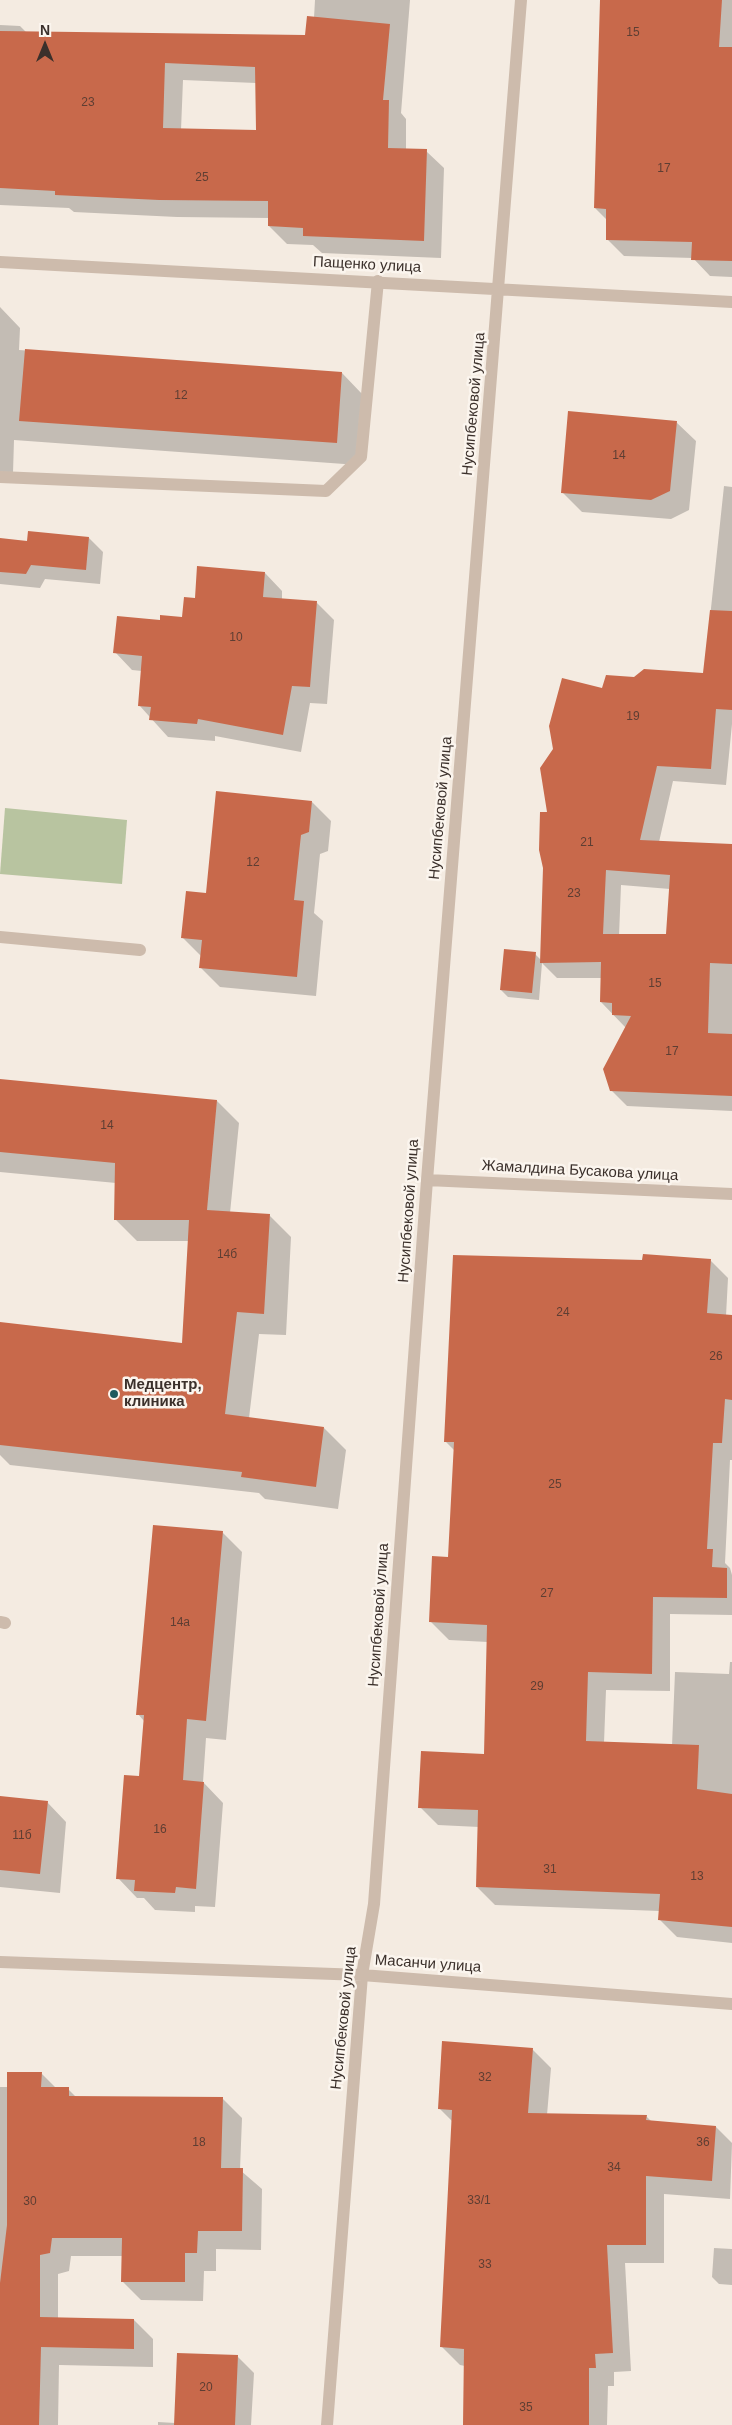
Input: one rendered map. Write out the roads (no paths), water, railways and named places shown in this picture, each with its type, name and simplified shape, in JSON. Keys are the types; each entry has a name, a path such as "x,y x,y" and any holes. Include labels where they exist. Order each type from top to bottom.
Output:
{"street":[{"name":"Нусипбековой улица","path":"327,2425 362,1975 374,1904 428,1180 500,288 504,212 521,0"},
{"name":"Пащенко улица","path":"0,262 378,281 732,302"},
{"path":"0,477 326,491 361,457 378,281"},
{"path":"0,937 140,950"},
{"name":"Жамалдина Бусакова улица","path":"428,1180 732,1194"},
{"name":"Масанчи улица","path":"0,1962 362,1975 732,2004"}],"place":[{"name":"Медцентр, клиника","path":"114,1394"}]}
